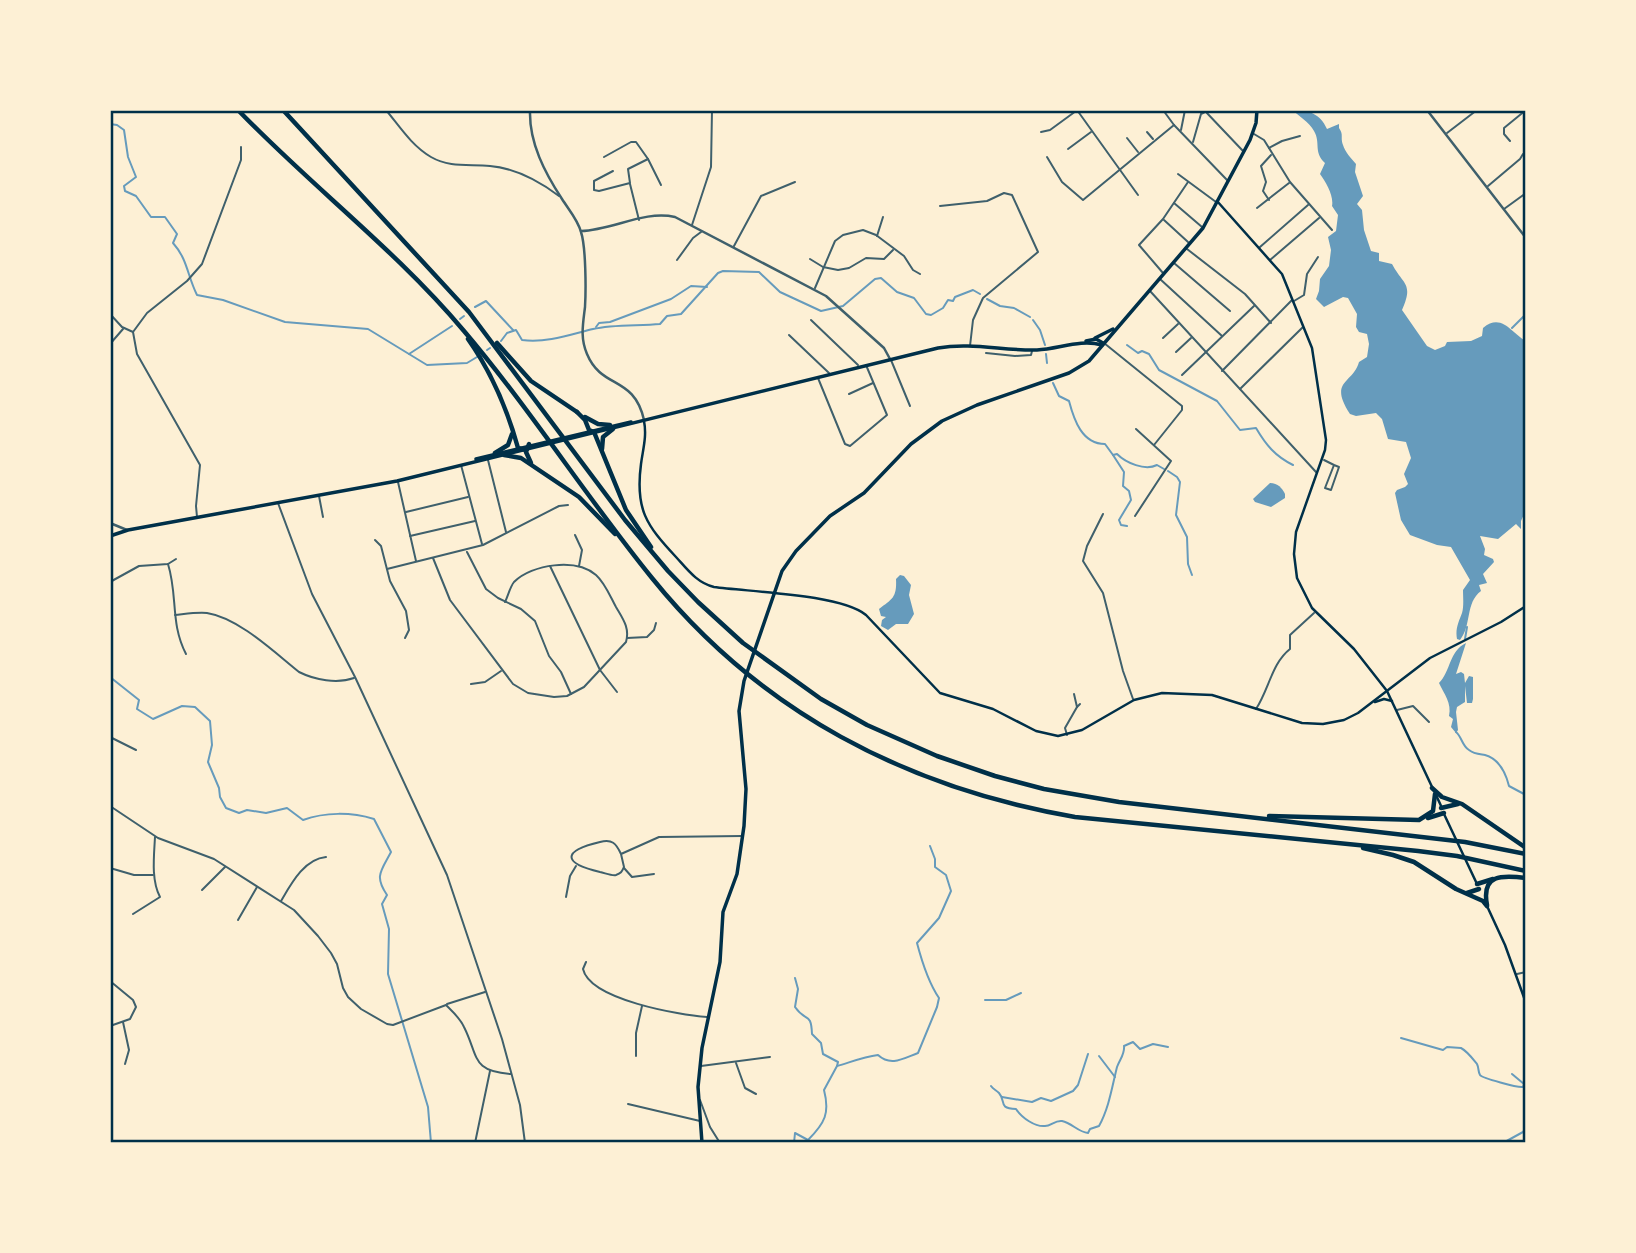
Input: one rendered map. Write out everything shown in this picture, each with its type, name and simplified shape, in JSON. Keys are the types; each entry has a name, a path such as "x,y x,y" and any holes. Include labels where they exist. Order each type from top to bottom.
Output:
{"highway":[{"path":"238,110 452,316 636,558"},
{"path":"283,110 527,377 596,424 611,427 602,440 604,460"},
{"path":"468,312 625,520 691,595 760,656 821,699 867,724 921,750 976,771 1067,794 1465,842 1526,854"},
{"path":"452,316 490,372 511,422 518,447 527,447 528,460 537,469"},
{"path":"577,412 586,422 587,433 595,433 604,460 630,516 668,571"},
{"path":"495,453 511,442 511,422"},
{"path":"504,455 517,457 583,500 679,610 753,678 813,721 864,750 926,778 992,800 1075,817 1457,856 1526,871"},
{"path":"1423,819 1434,809 1434,791"},
{"path":"1434,791 1465,806 1526,848"},
{"path":"1234,815 1423,819 1452,804 1465,806"},
{"path":"1339,843 1406,859 1480,899 1487,906"},
{"path":"1463,892 1497,877 1526,878"},
{"path":"1487,906 1485,891 1489,883 1497,877"}],"main road":[{"path":"702,1143 700,1066 721,957 723,912 737,874 744,836 746,789 740,698 782,571 801,545 830,516 864,493 924,433 962,410 1077,370 1091,359 1203,228 1253,133 1256,110"},
{"path":"1217,202 1281,272 1314,354 1326,440 1323,460 1300,518 1294,548 1297,578 1315,612 1354,649 1387,691 1487,906 1526,1003"},
{"path":"1076,344 1093,339 1118,326"},
{"path":"1093,339 1102,344"},
{"path":"110,536 128,530 397,481 942,347 1032,350 1090,342 1102,344"},
{"path":"643,420 646,436 638,492 642,510 650,527 703,583 829,600 852,606 866,615 940,693 993,709 1043,734 1067,735 1082,730 1134,699 1162,693 1205,693 1293,722 1323,724 1353,717 1427,659 1526,606"},
{"path":"595,433 611,427"},
{"path":"487,457 518,447"},
{"path":"1372,703 1384,699 1392,701"}],"street":[{"path":"386,110 415,145 433,158 456,165 485,165 506,169 551,190 562,199"},
{"path":"530,110 531,138 553,184 581,231 585,294 582,332 584,348 593,366 634,395 640,404 643,420"},
{"path":"692,226 711,167 712,110"},
{"path":"1163,110 1228,181"},
{"path":"1180,131 1185,110"},
{"path":"1192,143 1200,116 1209,110"},
{"path":"1446,134 1477,110"},
{"path":"1510,141 1504,134 1504,128 1525,110"},
{"path":"1041,132 1050,130 1077,111 1139,195"},
{"path":"1205,111 1244,152"},
{"path":"1429,111 1526,238"},
{"path":"1047,157 1062,182 1083,200 1174,125"},
{"path":"1068,149 1092,131"},
{"path":"1147,132 1154,141"},
{"path":"1253,133 1263,140 1290,182 1332,230"},
{"path":"1269,148 1300,136"},
{"path":"1127,138 1139,153"},
{"path":"604,157 635,142 648,159 661,185"},
{"path":"198,518 196,506 200,465 136,354 133,332 147,313 189,279 202,264 241,160 241,147"},
{"path":"1269,200 1262,190 1266,182 1261,166 1272,154"},
{"path":"1487,187 1523,154"},
{"path":"639,220 628,169 648,159"},
{"path":"613,172 594,181 594,190 630,183"},
{"path":"1178,174 1217,202"},
{"path":"733,247 760,198 795,182"},
{"path":"1164,274 1139,245 1163,219 1188,182"},
{"path":"1256,208 1290,182"},
{"path":"551,190 553,184"},
{"path":"940,206 987,201 1004,193 1012,195 1038,254 1007,276 983,298 973,320 970,346"},
{"path":"1503,209 1526,193"},
{"path":"1173,203 1203,228"},
{"path":"1259,247 1309,205"},
{"path":"581,231 665,215 675,217 814,289 840,307 884,348 911,406"},
{"path":"877,236 883,224 883,217"},
{"path":"1270,260 1320,217"},
{"path":"1163,219 1190,244"},
{"path":"814,289 839,236 867,230 904,256 913,270 920,274"},
{"path":"677,260 693,238 702,231"},
{"path":"1186,248 1245,294 1271,323"},
{"path":"810,259 823,267 844,269 866,258 884,259 893,250"},
{"path":"1222,371 1293,300 1304,295 1307,274 1318,257"},
{"path":"1174,262 1230,311"},
{"path":"1160,278 1222,336"},
{"path":"1149,290 1317,474"},
{"path":"1182,375 1255,305"},
{"path":"110,314 124,329 133,332"},
{"path":"811,320 857,362 859,367"},
{"path":"1163,338 1179,323"},
{"path":"1239,390 1304,326"},
{"path":"110,344 124,329"},
{"path":"789,335 826,368 829,374"},
{"path":"1176,352 1192,338"},
{"path":"1102,344 1183,407 1154,445"},
{"path":"996,355 997,348"},
{"path":"986,353 1030,355 1032,350"},
{"path":"817,377 848,447 887,415 866,365"},
{"path":"849,394 874,383"},
{"path":"1135,516 1171,461 1136,429"},
{"path":"487,457 506,533"},
{"path":"1323,460 1339,467 1331,489 1325,488 1334,465"},
{"path":"460,464 483,545"},
{"path":"397,481 416,562"},
{"path":"319,495 323,517"},
{"path":"405,512 469,496"},
{"path":"278,503 312,594 355,677 443,867 486,991 511,1074 520,1105 524,1143"},
{"path":"387,569 483,545 559,506 568,505"},
{"path":"1103,514 1087,546 1083,561 1103,593 1123,671 1134,699"},
{"path":"410,536 476,520"},
{"path":"110,523 128,530"},
{"path":"575,535 582,550 579,566"},
{"path":"375,540 382,546 392,584 407,614 409,630 405,638"},
{"path":"466,551 486,589 526,613 537,625 548,653 561,672 571,695"},
{"path":"433,558 450,600 514,686 523,692 554,698 571,695 581,689 621,650 627,638 625,622 603,584 593,573 579,566 550,565 516,581 505,602"},
{"path":"110,582 142,565 168,564 176,559"},
{"path":"168,564 177,636 186,654"},
{"path":"550,565 600,670 617,692"},
{"path":"1255,709 1268,687 1280,657 1290,649 1290,635 1315,612"},
{"path":"175,615 215,615 244,630 308,676 340,681 355,677"},
{"path":"627,638 647,637 656,623"},
{"path":"471,684 485,682 502,670"},
{"path":"1074,694 1077,707"},
{"path":"1067,735 1065,728 1080,704"},
{"path":"1396,711 1413,706 1429,722"},
{"path":"110,737 136,750"},
{"path":"110,806 155,836 207,855 281,901 300,916 324,942 336,961 343,988 353,1002 387,1024 401,1022 486,991"},
{"path":"133,914 160,897 154,875 155,836"},
{"path":"621,854 659,838 744,836"},
{"path":"624,868 615,875 576,866 572,854 580,847 610,841 616,844 624,868 632,877 654,874"},
{"path":"281,901 299,873 316,859 326,857"},
{"path":"202,890 226,866"},
{"path":"566,897 570,876 576,866"},
{"path":"110,868 134,875 154,875"},
{"path":"238,920 257,887"},
{"path":"586,962 584,972 589,980 622,999 674,1013 708,1017"},
{"path":"1516,975 1526,972"},
{"path":"110,981 129,995 136,1004 134,1015 110,1026"},
{"path":"446,1005 462,1023 480,1065 511,1074"},
{"path":"636,1056 636,1033 642,1005"},
{"path":"123,1021 129,1050 125,1064"},
{"path":"700,1066 770,1057"},
{"path":"736,1062 743,1084 747,1090 756,1094"},
{"path":"475,1143 490,1070"},
{"path":"699,1095 711,1130 720,1143"},
{"path":"628,1104 701,1122"}],"water":[{"path":"1292,110 1313,113 1327,129 1339,124 1344,148 1356,164 1355,172 1363,196 1357,204 1362,210 1364,230 1371,251 1379,253 1379,261 1392,264 1406,285 1407,294 1402,310 1427,346 1435,350 1445,346 1447,342 1471,341 1482,336 1483,328 1496,322 1526,341 1526,510 1521,529 1516,524 1498,539 1480,536 1485,549 1484,555 1494,562 1483,574 1487,583 1479,585 1481,591 1470,608 1466,628 1460,640 1457,639 1457,632 1463,611 1463,590 1470,580 1451,547 1410,535 1401,520 1395,493 1408,484 1404,474 1411,458 1406,442 1388,439 1382,419 1376,413 1356,416 1350,414 1341,395 1344,384 1359,362 1367,357 1369,344 1367,334 1359,332 1356,327 1357,314 1348,298 1343,297 1324,307 1316,299 1320,279 1329,266 1331,250 1328,237 1336,231 1338,215 1332,206 1329,189 1320,174 1325,163 1319,155 1316,135"},
{"path":"1270,483 1281,488 1285,498 1271,507 1255,502 1253,499"},
{"path":"900,575 911,585 909,595 914,614 908,624 896,624 888,630 881,626 886,617 881,616 879,609 893,597 896,579"},
{"path":"1466,643 1456,674 1464,674 1465,683 1469,676 1473,677 1473,699 1472,703 1467,703 1465,686 1465,702 1457,707 1456,712 1456,733 1451,727 1453,719 1449,716 1448,703 1439,683 1456,651"}],"waterway":[{"path":"110,124 124,130 128,157 136,177 124,186 125,191 136,196 151,217 165,217 177,234 173,243 185,262 197,295 223,300 285,322 368,329 427,365 467,363 477,357"},
{"path":"501,341 507,333 516,330 522,340 540,340 601,327 660,324 667,316 681,314 718,273 723,271 759,272 780,292 821,311 843,306 875,279 881,278 897,292 914,298 926,314 931,315 943,308 948,300 953,301 955,297 973,290 980,294"},
{"path":"596,327 599,323 610,322 671,299 691,286 707,287"},
{"path":"987,299 1000,306 1014,308 1030,317"},
{"path":"475,307 486,301 513,330"},
{"path":"1512,328 1526,314"},
{"path":"460,319 464,316"},
{"path":"1033,320 1045,345"},
{"path":"409,354 452,326"},
{"path":"1127,345 1138,353 1142,351 1149,354 1159,370 1217,401 1240,430 1256,428 1263,440 1281,458 1293,465"},
{"path":"1046,354 1047,363"},
{"path":"1053,383 1059,396 1069,401 1080,430 1090,440 1105,444 1113,455 1117,454 1130,463 1141,467 1157,465 1164,469"},
{"path":"1113,455 1124,472 1123,486 1129,491 1131,500 1119,520 1121,525 1127,526"},
{"path":"1168,471 1180,482 1176,515 1187,537 1188,564 1192,575"},
{"path":"1465,639 1467,627"},
{"path":"110,677 139,700 137,709 153,719 182,706 195,707 210,721 212,745 208,762 226,808 239,813 247,810 266,813 287,808 303,820 338,814 374,819 391,852 380,874 387,895 382,904 389,929 388,974 428,1107 431,1143"},
{"path":"1456,732 1467,748 1498,763 1509,786 1524,794 1526,799"},
{"path":"794,1143 795,1133 808,1140 822,1123 826,1111 824,1090 837,1066 878,1055 893,1061 918,1053 939,998 923,965 917,943 939,918 951,891 946,875 935,867 930,846"},
{"path":"795,978 798,989 795,1007 809,1020 812,1034 821,1043 823,1054 838,1062 837,1066"},
{"path":"985,1000 1006,1000 1021,993"},
{"path":"1401,1038 1443,1050 1447,1047 1461,1048 1477,1064 1482,1076 1523,1087 1524,1084 1512,1074"},
{"path":"991,1086 1001,1096 1004,1106 1016,1109 1033,1123 1045,1126 1062,1121 1088,1133 1090,1129 1099,1126 1102,1119 1124,1046 1133,1042 1140,1049 1153,1044 1168,1047"},
{"path":"1002,1097 1032,1102 1041,1098 1051,1101 1073,1091 1078,1085 1088,1054"},
{"path":"1099,1056 1115,1077"},
{"path":"1503,1143 1523,1132 1526,1127"}]}
